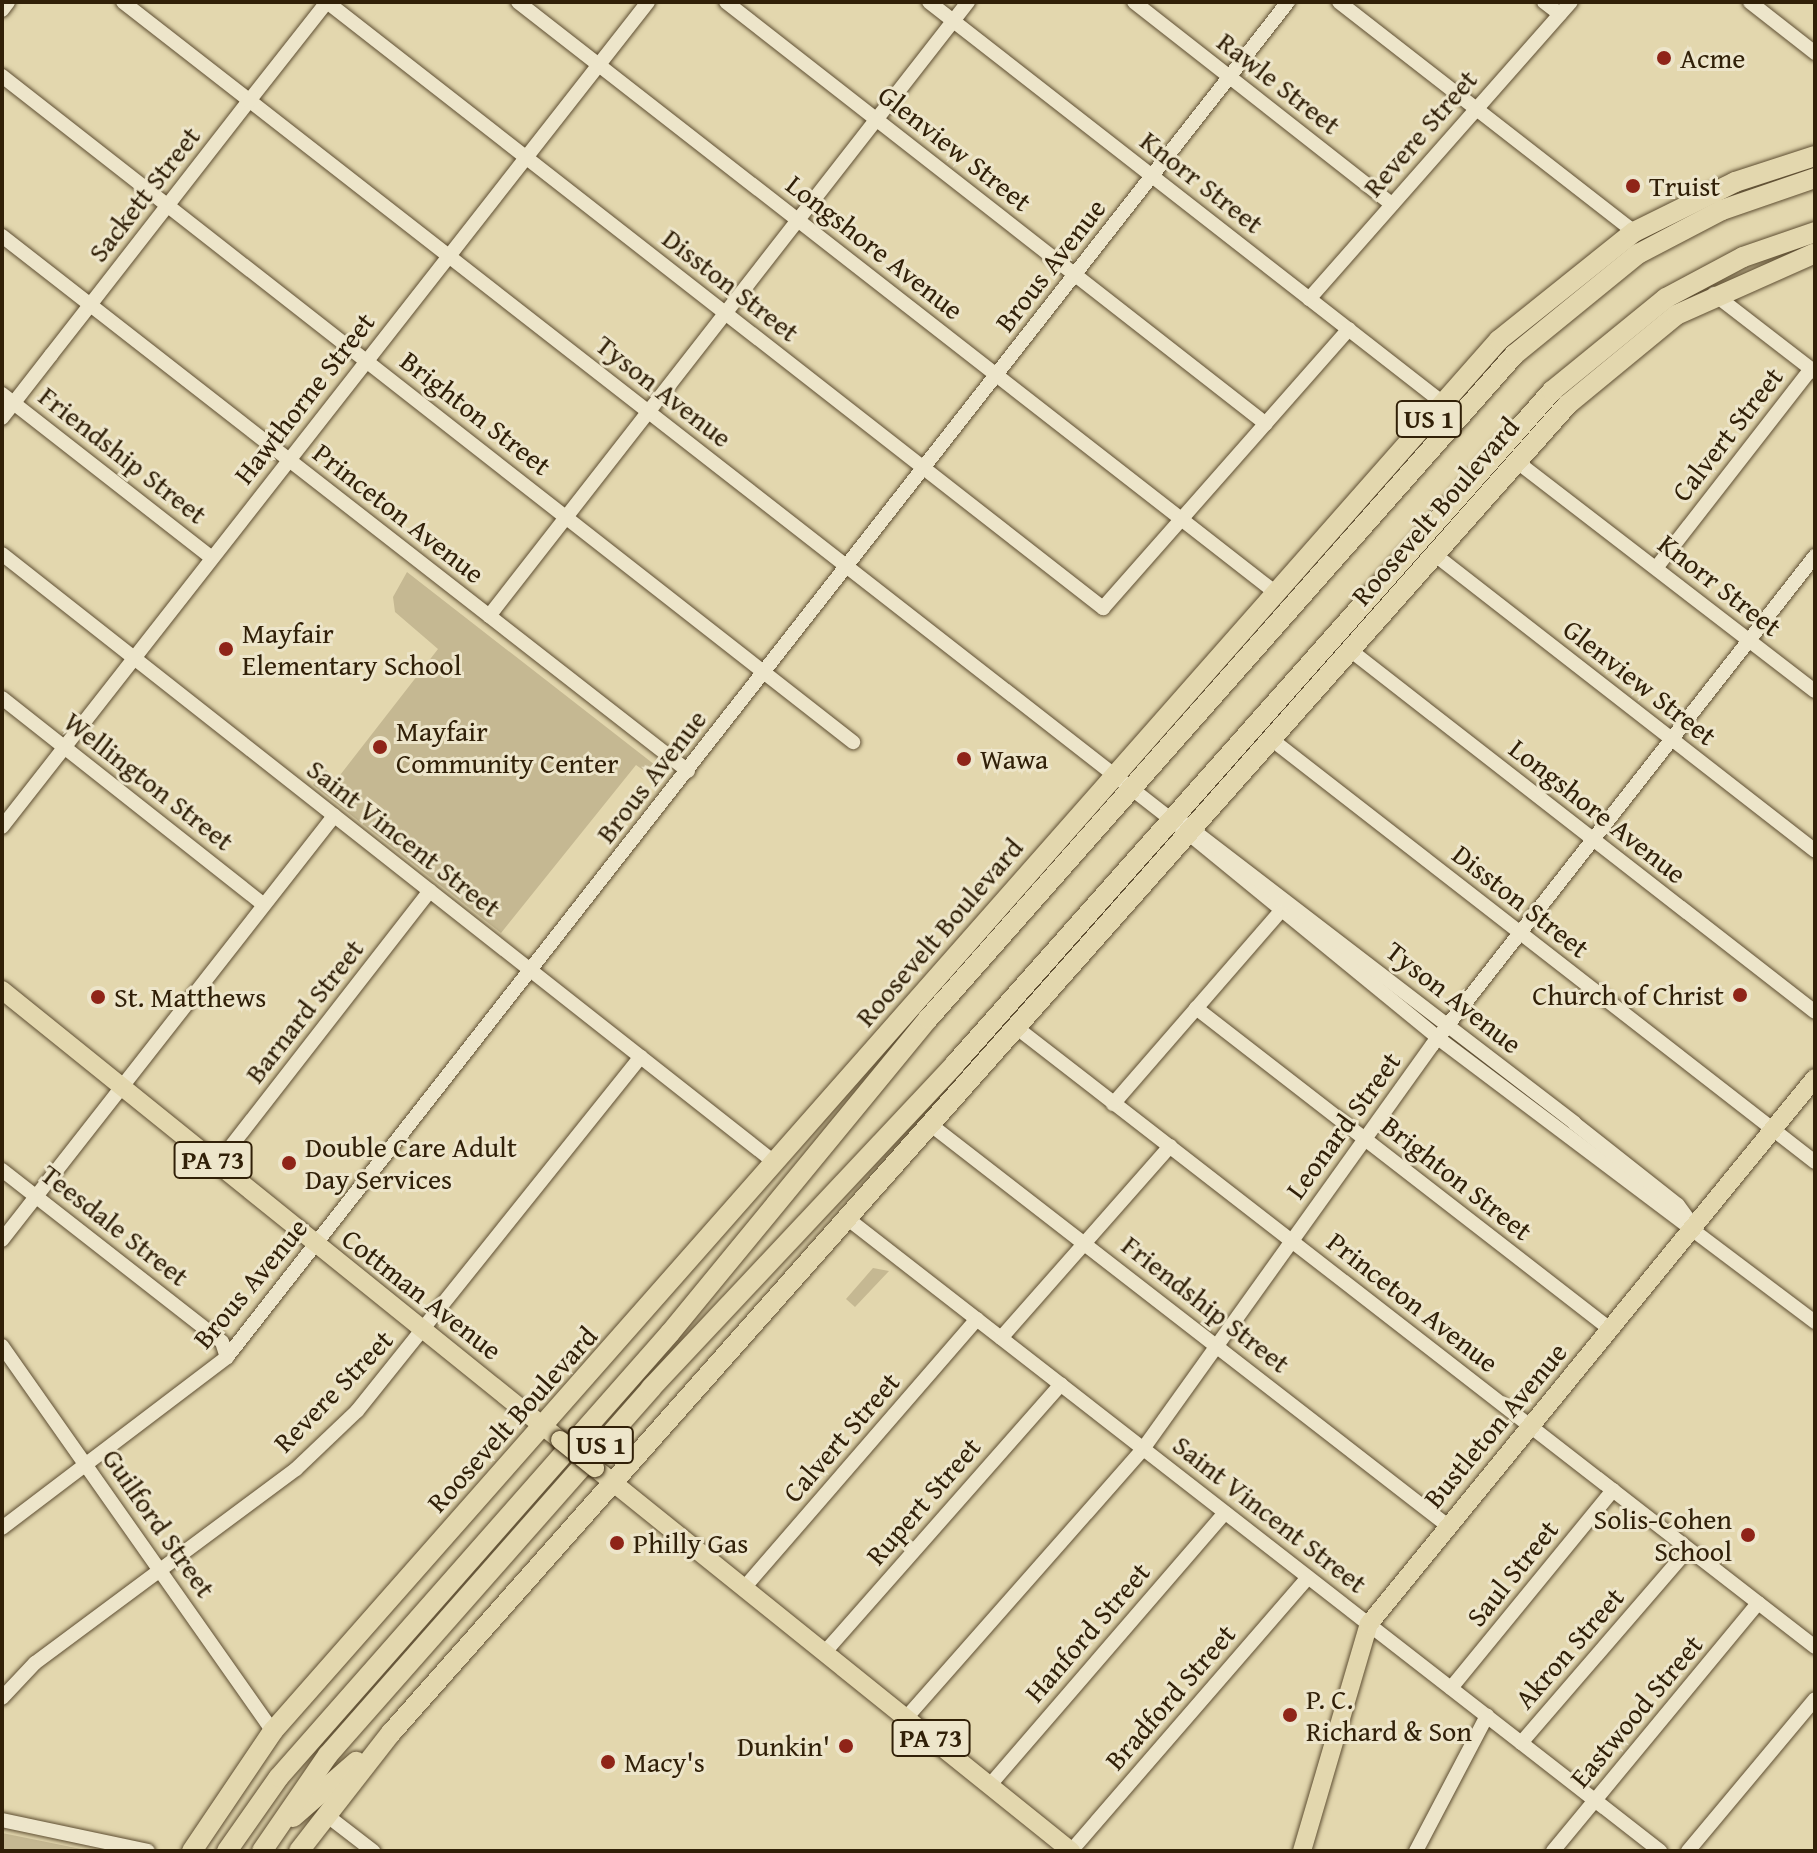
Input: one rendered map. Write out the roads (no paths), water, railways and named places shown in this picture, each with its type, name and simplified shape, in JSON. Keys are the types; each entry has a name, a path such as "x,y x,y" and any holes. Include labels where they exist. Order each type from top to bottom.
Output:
{"highway":[{"path":"1808,158 1815,143"},
{"name":"Roosevelt Boulevard","path":"192,1851 273,1731 732,1214 774,1162 1443,403 1539,301 1634,232 1713,191 1808,158"},
{"name":"Roosevelt Boulevard","path":"227,1851 279,1777 670,1333 829,1138 1131,788 1554,317 1681,230 1815,178"},
{"name":"Roosevelt Boulevard","path":"265,1847 328,1755 651,1388 1092,911 1588,356 1690,283 1815,232"},
{"name":"Roosevelt Boulevard","path":"299,1851 391,1733 1516,461 1602,371 1714,294 1815,253"},
{"path":"1017,1028 1092,911"},
{"path":"732,1214 829,1138"},
{"path":"265,1847 391,1733"}],"main road":[{"name":"Cottman Avenue","path":"2,990 218,1163 316,1246 1071,1851"},
{"name":"Bustleton Avenue","path":"1302,1851 1369,1624 1815,1078"}],"street":[{"path":"2,10 8,2"},
{"name":"Tyson Avenue","path":"123,2 1172,820 1311,927 1448,1025 1678,1205 1694,1228"},
{"name":"Sackett Street","path":"2,418 8,398 90,305 327,2"},
{"name":"Disston Street","path":"327,2 1103,608 1182,520"},
{"name":"Longshore Avenue","path":"518,2 1276,593"},
{"name":"Hawthorne Street","path":"2,827 648,2"},
{"name":"Glenview Street","path":"726,2 1266,424"},
{"name":"Knorr Street","path":"929,2 1443,403"},
{"path":"489,616 968,2"},
{"name":"Rawle Street","path":"1134,2 1392,204"},
{"name":"Brous Avenue","path":"2,1528 227,1357 1288,2"},
{"path":"1339,2 1634,232"},
{"path":"1544,2 1560,14"},
{"name":"Revere Street","path":"1309,299 1571,2"},
{"path":"1750,2 1815,53"},
{"name":"Brighton Street","path":"2,76 853,742"},
{"name":"Princeton Avenue","path":"2,236 688,771"},
{"path":"1714,294 1813,371"},
{"path":"1182,520 1349,329"},
{"name":"Calvert Street","path":"1656,568 1813,371"},
{"name":"Friendship Street","path":"8,398 212,558"},
{"name":"Knorr Street","path":"1516,461 1815,691"},
{"name":"Saint Vincent Street","path":"2,554 774,1162"},
{"name":"Glenview Street","path":"1434,554 1815,851"},
{"name":"Leonard Street","path":"906,1718 1143,1449 1438,1038 1815,556"},
{"name":"Longshore Avenue","path":"1350,650 1815,1012"},
{"name":"Wellington Street","path":"2,698 263,904"},
{"name":"Disston Street","path":"1271,739 1815,1162"},
{"path":"2,1240 334,816"},
{"name":"Tyson Avenue","path":"1189,832 1280,912 1311,927 1438,1038 1669,1216 1694,1228 1815,1322"},
{"name":"Barnard Street","path":"218,1163 430,891"},
{"path":"1113,1104 1280,912"},
{"name":"Brighton Street","path":"1196,1008 1610,1329"},
{"name":"Princeton Avenue","path":"1017,1028 1531,1425 1687,1551 1815,1647"},
{"name":"Revere Street","path":"2,1698 35,1663 296,1469 424,1330 641,1057"},
{"name":"Friendship Street","path":"931,1125 1448,1526"},
{"path":"1001,1338 1170,1146"},
{"name":"Teesdale Street","path":"2,1170 222,1342 227,1357"},
{"name":"Saint Vincent Street","path":"848,1219 1660,1851"},
{"name":"Calvert Street","path":"744,1588 977,1319"},
{"name":"Guilford Street","path":"2,1346 273,1731"},
{"name":"Rupert Street","path":"825,1652 1061,1384"},
{"name":"Saul Street","path":"1451,1688 1613,1490"},
{"name":"Hanford Street","path":"989,1786 1225,1513"},
{"name":"Akron Street","path":"1521,1743 1687,1551"},
{"name":"Bradford Street","path":"1071,1851 1308,1577"},
{"name":"Eastwood Street","path":"1553,1851 1758,1603"},
{"path":"1688,1851 1815,1699"},
{"path":"1416,1851 1487,1716"},
{"path":"325,1814 373,1851"},
{"path":"2,1820 148,1851"}],"place":[{"name":"Acme","path":"1664,58"},
{"name":"Truist","path":"1633,186"},
{"name":"Mayfair Elementary School","path":"226,649"},
{"name":"Mayfair Community Center","path":"380,747"},
{"name":"Wawa","path":"964,759"},
{"name":"Church of Christ","path":"1740,995"},
{"name":"St. Matthews","path":"98,997"},
{"name":"Double Care Adult Day Services","path":"289,1163"},
{"name":"Solis-Cohen School","path":"1748,1535"},
{"name":"Philly Gas","path":"617,1543"},
{"name":"P. C. Richard & Son","path":"1290,1715"},
{"name":"Dunkin'","path":"846,1746"},
{"name":"Macy's","path":"608,1762"}]}
